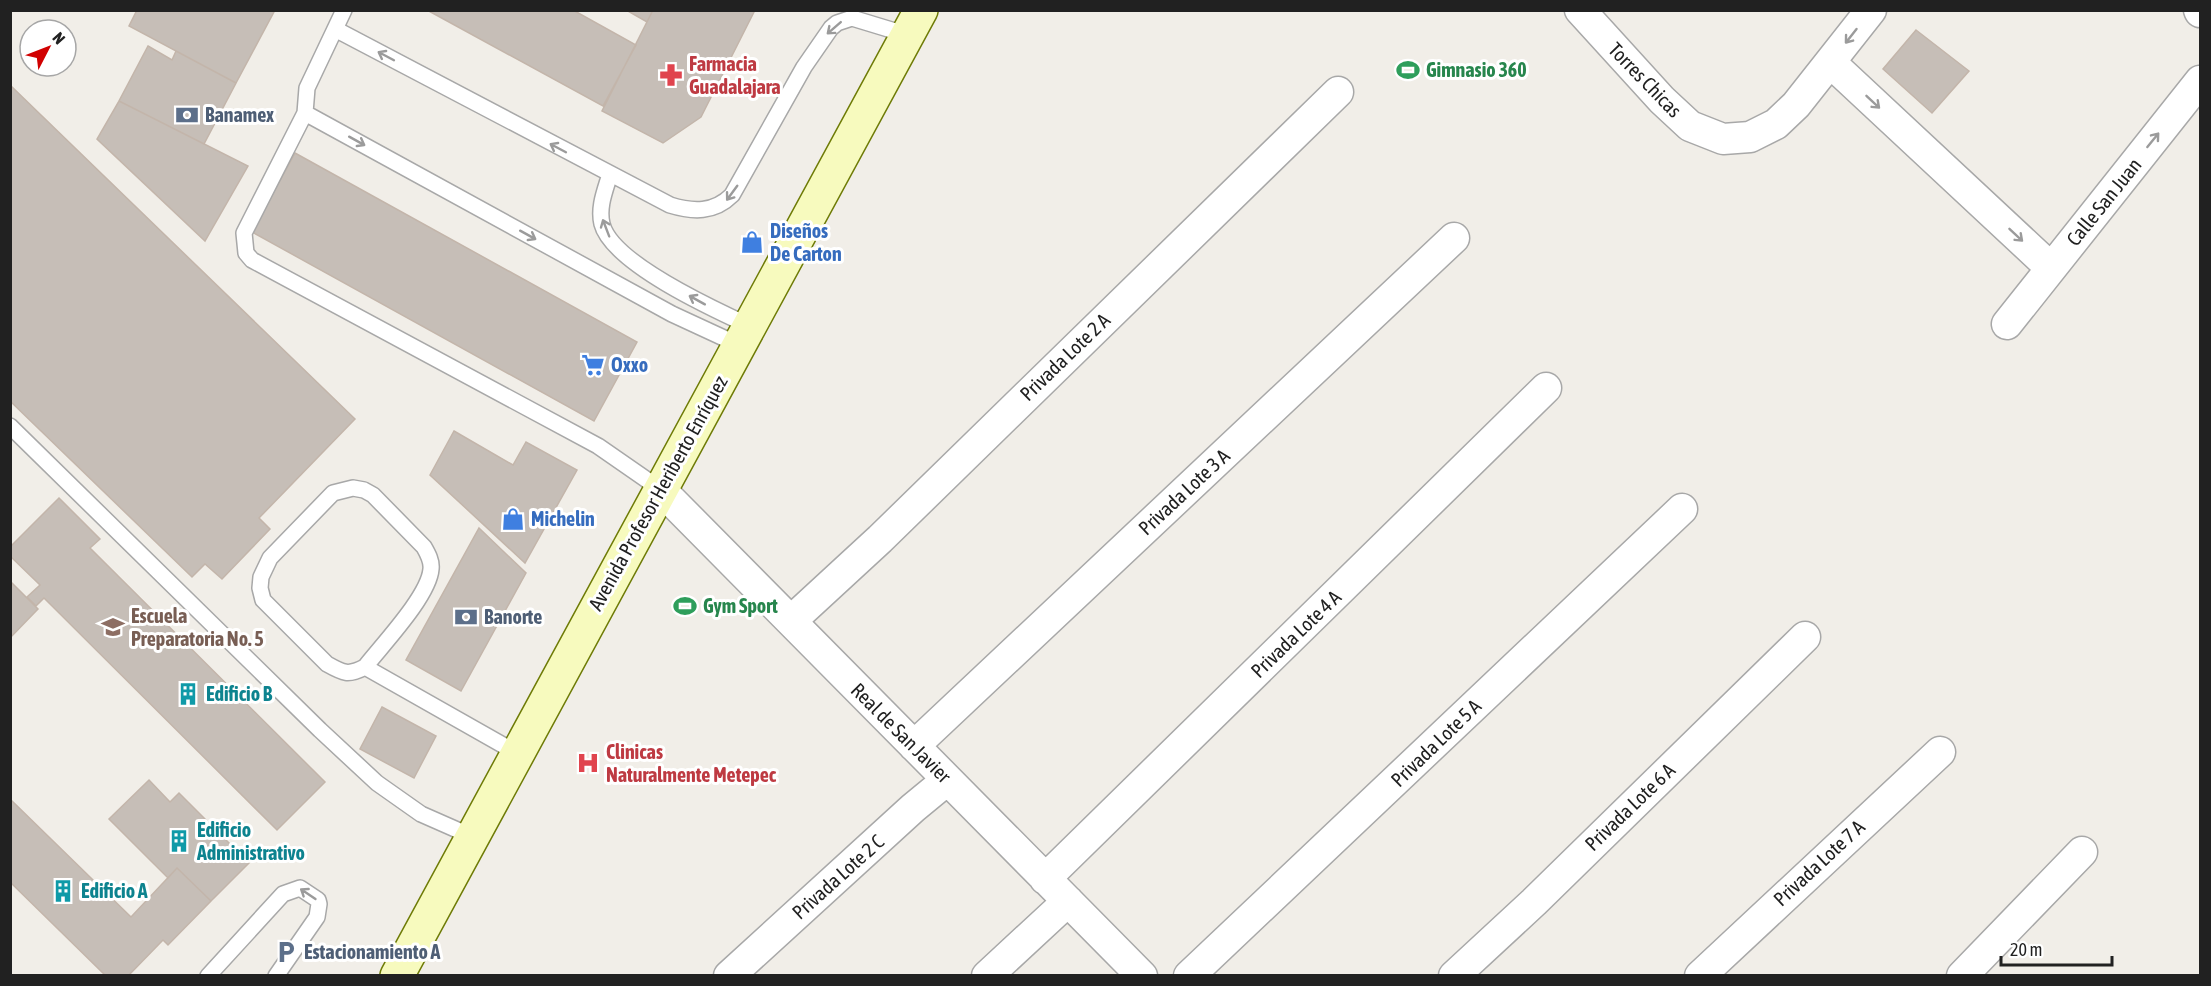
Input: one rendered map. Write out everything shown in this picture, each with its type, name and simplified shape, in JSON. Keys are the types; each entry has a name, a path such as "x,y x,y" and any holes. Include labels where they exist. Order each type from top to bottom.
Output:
{"main road":[{"name":"Avenida Profesor Heriberto Enríquez","path":"396,975 914,23"}],"street":[{"name":"Torres Chicas","path":"1581,10 1662,100 1690,126 1723,139 1750,137 1776,124 1796,105 1871,10"},
{"path":"1830,62 2051,268"},
{"name":"Calle San Juan","path":"2007,324 2200,81"},
{"name":"Privada Lote 2 A","path":"791,621 888,530 1338,92"},
{"name":"Privada Lote 3 A","path":"914,746 1454,238"},
{"name":"Privada Lote 4 A","path":"1045,879 1546,388"},
{"name":"Real de San Javier","path":"660,489 1142,975"},
{"name":"Privada Lote 5 A","path":"1189,975 1682,509"},
{"name":"Privada Lote 6 A","path":"1454,975 1534,902 1805,637"},
{"name":"Privada Lote 7 A","path":"1700,975 1940,752"},
{"name":"Privada Lote 2 C","path":"729,975 947,780"},
{"path":"1962,975 2082,852"},
{"path":"987,975 1068,901"}],"lane":[{"path":"344,10 307,88 305,113 244,233 246,253 252,260 598,446 660,489"},
{"path":"335,29 670,205 699,212 719,206 732,195 804,67 831,28 837,23 852,18 914,23"},
{"path":"305,113 672,314 744,335"},
{"path":"609,174 601,204 603,225 615,247 744,335"},
{"path":"10,426 377,783 421,814 471,836"},
{"path":"353,488 373,495 424,547 429,556 431,569 426,586 418,600 365,667 352,674 339,671 327,664 264,600 260,588 261,576 270,558 333,493 353,488"},
{"path":"365,667 517,753"},
{"path":"208,975 283,894 300,888 318,900 319,911 276,975"}],"building":[{"path":"137,10 275,10 236,83 129,26"},
{"path":"427,10 573,10 636,45 603,106"},
{"path":"626,10 653,10 647,22"},
{"name":"Farmacia Guadalajara","path":"653,10 755,10 701,117 663,143 602,111"},
{"path":"1916,30 1969,71 1932,113 1883,69"},
{"path":"148,46 172,60 176,51 236,83 204,144 119,101"},
{"path":"10,85 355,419 259,518 270,529 222,579 205,564 192,577 10,401"},
{"path":"119,101 248,166 205,241 97,139"},
{"path":"295,153 637,342 594,421 252,232"},
{"name":"Michelin","path":"454,431 513,465 526,442 577,470 525,563 430,475"},
{"name":"Edificio B","path":"59,498 100,539 90,548 325,782 277,830 44,598 36,606 27,597 40,585 10,556 10,547"},
{"name":"Banorte","path":"479,528 526,573 461,691 406,660"},
{"path":"10,581 38,609 10,638"},
{"path":"382,707 436,736 414,778 360,749"},
{"name":"Edificio Administrativo","path":"149,780 170,802 179,793 249,863 211,901 177,868 168,878 109,819"},
{"name":"Edificio A","path":"10,799 131,917 177,868 211,901 168,945 163,940 128,976 106,976 10,882"}],"place":[{"name":"Gimnasio 360","path":"1408,70"},
{"name":"Farmacia Guadalajara","path":"671,75"},
{"name":"Banamex","path":"187,115"},
{"name":"Diseños De Carton","path":"752,242"},
{"name":"Oxxo","path":"593,365"},
{"name":"Michelin","path":"513,519"},
{"name":"Gym Sport","path":"685,606"},
{"name":"Banorte","path":"466,617"},
{"name":"Escuela Preparatoria No. 5","path":"113,627"},
{"name":"Edificio B","path":"188,694"},
{"name":"Clinicas Naturalmente Metepec","path":"588,763"},
{"name":"Edificio Administrativo","path":"179,841"},
{"name":"Edificio A","path":"63,891"},
{"name":"Estacionamiento A","path":"286,952"}]}
